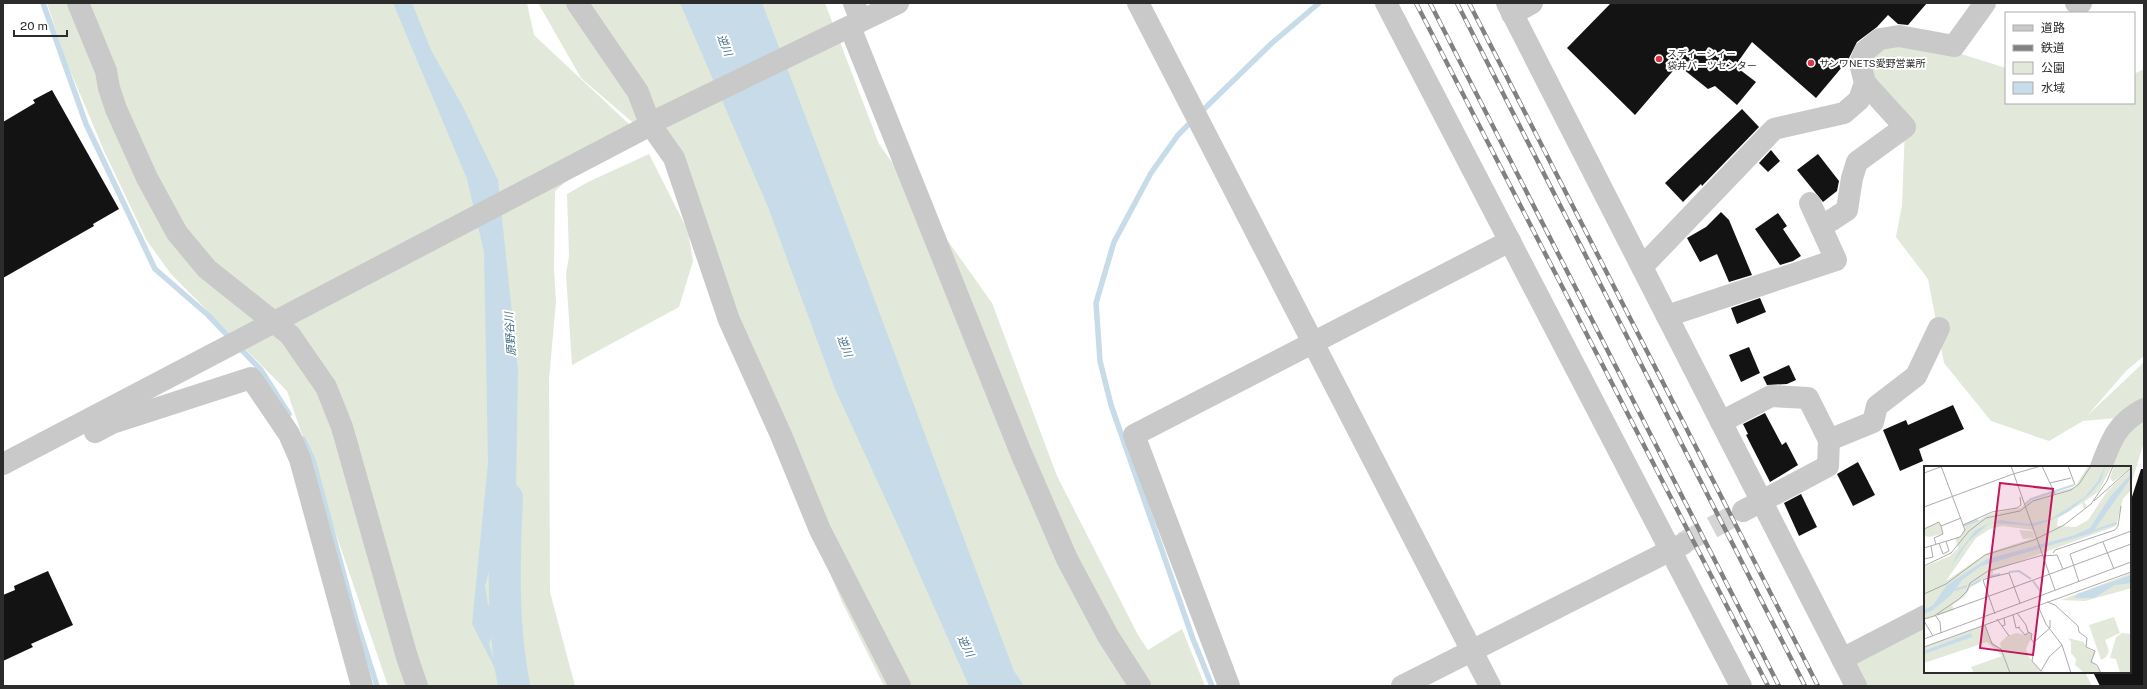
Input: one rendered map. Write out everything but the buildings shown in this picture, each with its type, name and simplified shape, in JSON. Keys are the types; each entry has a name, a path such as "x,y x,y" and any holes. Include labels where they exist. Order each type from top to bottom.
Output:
{"street":[{"path":"66,3 80,35 106,71"},
{"path":"78,3 106,71 109,88 116,109 147,178 176,232 207,269 290,335 303,351 326,387 342,427 407,657 417,686"},
{"path":"577,3 638,92 649,125 674,158 729,320 781,435 820,530 900,686"},
{"path":"3,464 852,20 898,3"},
{"path":"1138,3 1490,686"},
{"path":"1386,3 1510,241 1677,547 1741,686"},
{"path":"1532,3 1509,8 1721,422 1752,507 1842,659 1856,686"},
{"path":"1821,226 1847,210 1852,178 1857,162 1905,127 1865,82 1860,63 1865,51 1880,39 1899,36 1954,46 1984,3"},
{"path":"2076,3 2081,3"},
{"path":"852,20 1021,453 1067,559 1108,636 1140,686"},
{"path":"1642,267 1774,129 1844,113 1858,100 1865,82"},
{"path":"1667,316 1836,260 1810,203"},
{"path":"1228,686 1134,435 1313,341 1510,241"},
{"path":"1829,440 1873,422 1877,406 1916,376 1939,328"},
{"path":"89,420 95,432 112,423 251,378 289,434 300,458 362,686"},
{"path":"1721,422 1771,396 1808,398 1829,440 1828,466 1752,507"},
{"path":"2101,466 2112,438 2129,417 2144,409"},
{"path":"1402,686 1677,547"},
{"path":"1842,659 1924,617"}],"green space":[{"path":"47,3 527,3 534,35 630,125 555,191 554,269 556,302 549,379 550,592 575,686 388,686 287,391 171,274 147,241 105,153 66,61"},
{"path":"538,3 825,3 879,144 992,303 1057,476 1138,635 1148,650 1182,629 1205,686 884,686 842,602 754,393 674,158 581,78"},
{"path":"1913,39 2005,68 2005,104 2135,104 2135,74 2144,69 2144,356 2126,371 2087,416 2144,362 2144,442 2131,485 2131,466 2101,466 2128,417 2083,421 2049,441 1991,421 1944,363 1928,279 1896,237 1902,205 1905,127 1863,76 1873,45"},
{"path":"649,154 688,231 693,261 679,307 572,365 566,274 569,256 567,194 588,182"},
{"path":"1924,617 1924,673 2086,673 2092,686 1860,686 1847,656"}],"water":[{"path":"393,3 412,3 431,50 463,107 498,180 518,370 515,549 525,686 504,686 472,624 488,463 484,252 467,179","holes":["509,542 496,601 493,604 488,605 485,586 496,546","500,634 510,682 510,683 500,677 489,644 492,636"]},
{"name":"逆川","path":"680,3 762,3 1014,671 1024,686 969,686 835,389 768,207"}],"waterway":[{"path":"43,3 86,124 155,269 208,315 232,340"},
{"path":"1200,113 1272,43 1319,3"},
{"path":"1193,120 1178,135 1151,173 1114,242 1096,303 1100,361 1111,405 1193,639 1212,686"},
{"path":"238,346 261,370 289,414"},
{"path":"303,439 313,460 356,620 377,686"},
{"name":"原野谷川","path":"507,498 505,592 507,639 514,686"}],"tunnel":[{"path":"1683,543 1743,511"}],"railway":[{"path":"1416,3 1768,686"},
{"path":"1430,3 1779,686"},
{"path":"1457,3 1805,686"},
{"path":"1469,3 1818,686"}],"place":[{"name":"スディーシィー 袋井パーツセンター","path":"1659,59"},
{"name":"サンワNETS愛野営業所","path":"1811,63"}]}
